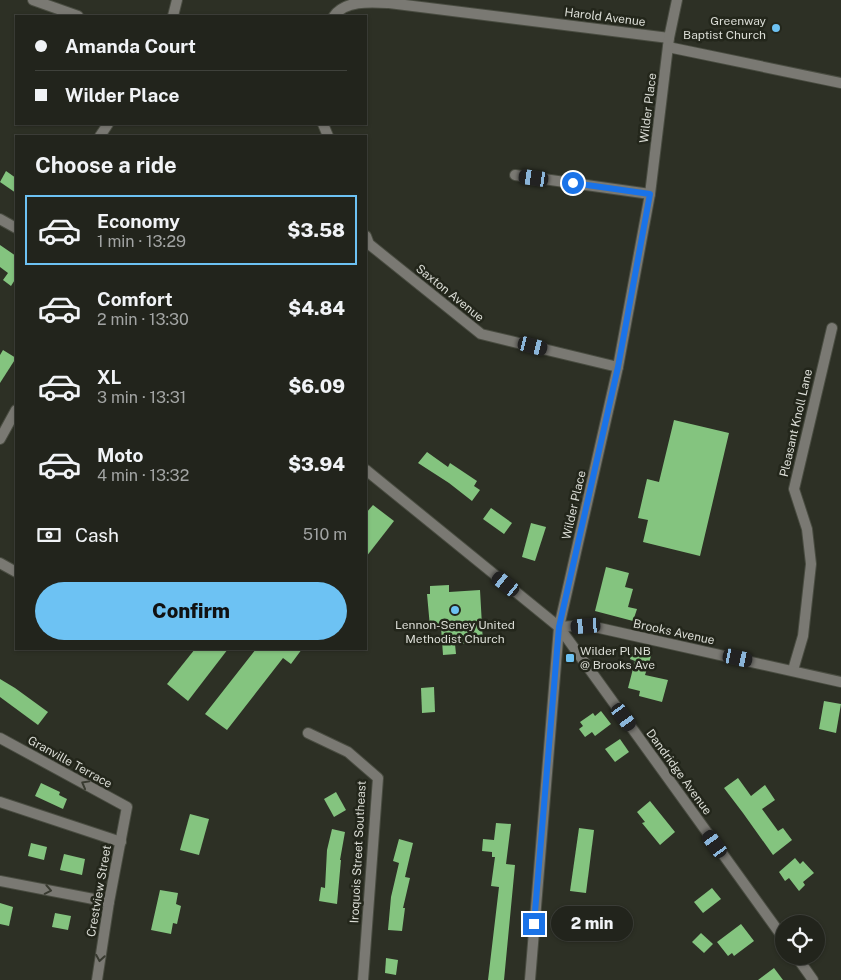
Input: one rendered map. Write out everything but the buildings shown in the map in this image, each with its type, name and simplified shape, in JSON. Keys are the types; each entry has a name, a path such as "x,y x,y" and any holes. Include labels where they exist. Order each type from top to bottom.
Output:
{"street":[{"path":"33,0 75,15"},
{"path":"173,15 177,0"},
{"name":"Wilder Place","path":"530,980 559,627 618,367 650,194 668,42 677,0"},
{"name":"Harold Avenue","path":"335,15 337,11 366,2 389,3 668,42 841,83"},
{"path":"515,175 650,194"},
{"path":"0,219 15,227"},
{"name":"Saxton Avenue","path":"367,239 369,244 481,334 618,367"},
{"name":"Pleasant Knoll Lane","path":"793,670 803,636 811,564 806,529 794,489 832,328"},
{"path":"0,439 15,412"},
{"name":"Dandridge Avenue","path":"367,471 559,627 775,927"},
{"path":"0,562 15,571"},
{"name":"Brooks Avenue","path":"559,627 586,626 841,682"},
{"name":"Iroquois Street Southeast","path":"308,733 348,752 378,778 363,980"},
{"name":"Granville Terrace","path":"0,738 127,807"},
{"path":"0,802 121,842"},
{"name":"Crestview Street","path":"96,980 127,807"},
{"path":"0,881 109,902"},
{"path":"802,965 813,980"}],"place":[{"name":"Greenway Baptist Church","path":"776,28"},
{"name":"Lennon-Seney United Methodist Church","path":"455,610"},
{"name":"Wilder Pl NB @ Brooks Ave","path":"570,658"}],"route":[{"path":"534,924 559,627 618,367 650,194 573,183"}]}
